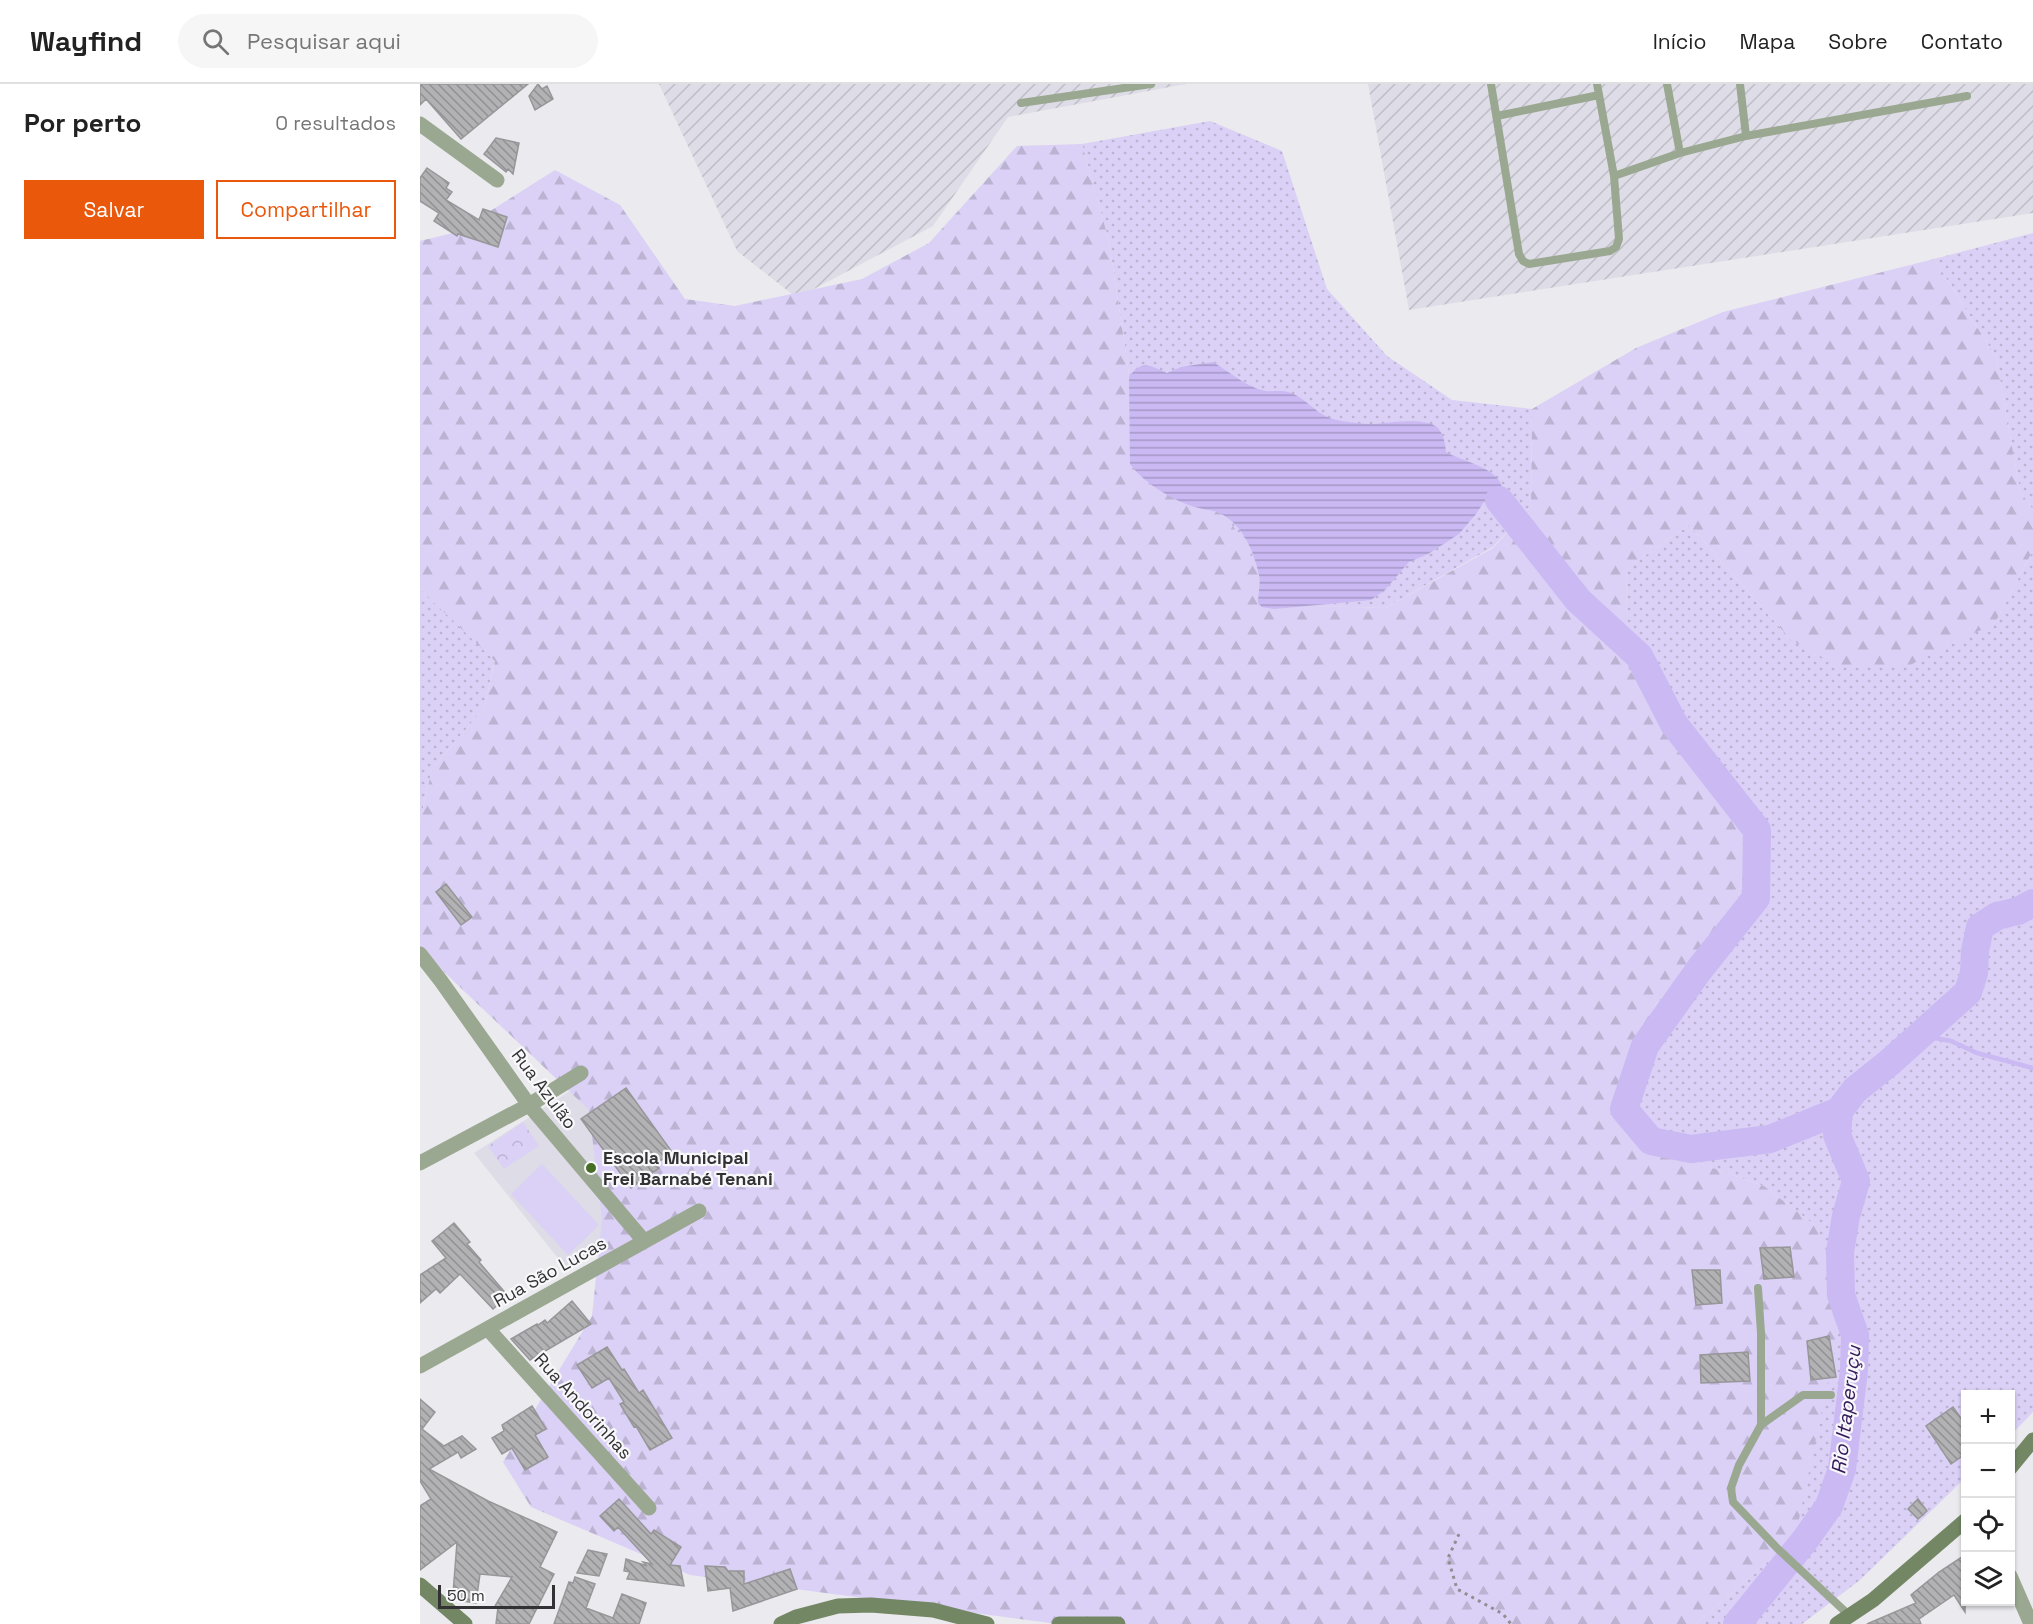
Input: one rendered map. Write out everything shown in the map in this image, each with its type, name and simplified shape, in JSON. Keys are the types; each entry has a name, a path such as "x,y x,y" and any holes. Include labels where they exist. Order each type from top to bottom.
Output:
{"main road":[{"path":"2015,1462 2033,1440"},
{"path":"1844,1620 1873,1600 1961,1523"},
{"path":"420,1585 465,1624"},
{"path":"781,1624 796,1617 838,1606 871,1605 933,1610 987,1624"},
{"path":"1059,1624 1118,1624"}],"street":[{"path":"420,124 497,180"},
{"name":"Rua Azulão","path":"420,954 529,1106 644,1241"},
{"path":"420,1163 529,1106 582,1073"},
{"name":"Rua São Lucas","path":"420,1366 699,1210"},
{"name":"Rua Andorinhas","path":"488,1329 649,1508"},
{"path":"2015,1587 2031,1624"}],"lane":[{"path":"1021,103 1151,84"},
{"path":"1491,84 1519,254 1523,261 1529,264 1610,251 1616,247 1619,239 1614,176 1597,84"},
{"path":"1667,84 1680,153"},
{"path":"1740,84 1746,136"},
{"path":"1497,116 1599,95"},
{"path":"1614,176 1680,153 1746,136 1967,96"},
{"path":"1758,1288 1761,1333 1761,1425"},
{"path":"1831,1395 1803,1395 1761,1425 1739,1465 1731,1488 1733,1502 1778,1549 1833,1599 1844,1620"}],"path":[{"path":"1459,1534 1448,1558 1457,1589 1503,1614 1510,1624"}],"shaded area":[{"path":"659,84 1186,84 1008,117 933,226 797,298 737,251"},
{"path":"1368,84 2033,84 2033,213 1409,310"},
{"path":"1213,362 1251,386 1265,391 1285,391 1294,394 1329,418 1354,423 1415,421 1433,425 1442,434 1446,452 1484,469 1500,481 1502,490 1499,500 1490,498 1485,500 1459,534 1428,554 1409,562 1385,590 1371,600 1274,609 1262,607 1258,603 1260,578 1257,566 1246,538 1240,530 1217,512 1201,509 1171,497 1152,485 1130,464 1129,377 1142,366 1151,366 1167,373 1181,367"},
{"name":"Escola Municipal Frei Barnabé Tenani","path":"615,1062 709,1184 565,1267 474,1153"}],"green space":[{"path":"1210,121 1282,151 1327,289 1387,356 1452,400 1532,409 1531,506 1493,547 1385,608 1281,605 1143,467 1109,241 1082,144"},
{"path":"1082,144 1109,241 1143,467 1225,513 1281,605 1385,608 1493,548 1531,506 1532,409 1636,348 1723,312 1934,259 1996,357 2020,491 2033,510 2033,550 1995,623 1908,666 1840,667 1791,640 1689,525 1626,569 1628,668 1752,833 1733,918 1657,1002 1619,1085 1636,1141 1764,1186 1817,1227 1847,1292 1795,1538 1696,1624 1058,1624 690,1575 531,1507 503,1462 592,1316 602,1219 589,1110 420,949 420,821 432,769 484,708 495,661 420,589 420,241 457,232 555,170 620,205 685,299 735,306 862,279 929,243 1017,146"},
{"path":"2033,233 2033,510 2020,491 1996,357 1934,259"},
{"path":"1689,525 1791,640 1995,623 2033,550 2033,1412 2015,1431 2015,1390 1961,1390 1961,1482 1860,1580 1802,1624 1696,1624 1795,1538 1817,1227 1764,1186 1636,1141 1619,1085 1657,1002 1733,918 1752,833 1628,668 1626,569"},
{"path":"420,589 495,660 484,708 432,769 420,821"},
{"path":"523,1122 539,1146 504,1169 488,1146"},
{"path":"542,1164 599,1225 568,1255 511,1194"}],"building":[{"path":"420,84 528,84 461,139 426,99 420,105"},
{"path":"538,84 542,89 547,86 553,99 535,110 529,96"},
{"path":"496,138 519,143 513,174 508,169 506,172 484,154"},
{"path":"427,168 449,183 446,188 452,192 446,200 479,220 483,209 507,217 498,247 458,234 457,236 434,221 439,213 420,201 420,178"},
{"path":"446,884 472,917 461,925 436,892"},
{"path":"626,1088 672,1152 656,1164 659,1168 631,1188 581,1119"},
{"path":"454,1223 470,1242 467,1244 481,1260 479,1262 508,1296 493,1309 460,1274 440,1293 436,1289 420,1303 420,1275 446,1258 432,1241"},
{"path":"1790,1247 1794,1277 1764,1279 1760,1248"},
{"path":"1692,1270 1720,1270 1722,1303 1696,1305"},
{"path":"572,1301 591,1324 530,1360 511,1339 545,1320 547,1323"},
{"path":"1829,1336 1836,1377 1811,1380 1807,1341"},
{"path":"607,1347 639,1393 643,1390 672,1438 650,1450 620,1404 624,1402 609,1378 592,1388 577,1365"},
{"path":"1748,1352 1750,1381 1701,1383 1700,1355"},
{"path":"420,1399 435,1412 422,1429 444,1446 462,1436 476,1449 461,1458 458,1452 429,1469 488,1501 557,1532 540,1567 554,1574 529,1624 496,1624 498,1607 495,1606 512,1577 480,1574 476,1603 462,1601 462,1598 453,1594 457,1542 420,1570 420,1506 431,1499 420,1481"},
{"path":"532,1406 546,1429 535,1435 548,1457 525,1470 512,1448 502,1454 492,1438 504,1431 502,1425"},
{"path":"1953,1407 1961,1418 1961,1457 1951,1464 1926,1426"},
{"path":"619,1499 651,1534 654,1530 681,1547 670,1565 680,1566 684,1586 627,1579 630,1572 624,1571 626,1559 647,1566 643,1562 652,1564 618,1527 614,1531 600,1516"},
{"path":"1918,1499 1927,1511 1918,1519 1908,1509"},
{"path":"588,1550 607,1554 599,1576 577,1573"},
{"path":"1961,1558 1961,1606 1954,1595 1919,1619 1921,1624 1867,1624 1916,1603 1911,1595"},
{"path":"705,1566 725,1567 728,1571 744,1571 744,1584 790,1569 797,1589 733,1611 730,1588 708,1591"},
{"path":"575,1577 595,1584 586,1608 613,1618 622,1594 646,1603 639,1624 554,1624 569,1582 573,1583"}],"waterway":[{"path":"1499,500 1578,600 1639,656 1674,724 1757,830 1756,898 1699,970 1645,1046 1624,1109 1651,1141 1691,1149 1770,1139 1839,1111"},
{"name":"Rio Itaperuçu","path":"1737,1624 1805,1540 1829,1506 1842,1469 1854,1370 1855,1335 1841,1295 1840,1252 1846,1216 1856,1181 1837,1135 1839,1111 1855,1090 1968,992 1974,973 1975,951 1980,927 1997,916 2018,911 2033,903"},
{"path":"1915,1040 1935,1038 1951,1041 1977,1053 2033,1068"}],"place":[{"name":"Escola Municipal Frei Barnabé Tenani","path":"591,1168"}]}
